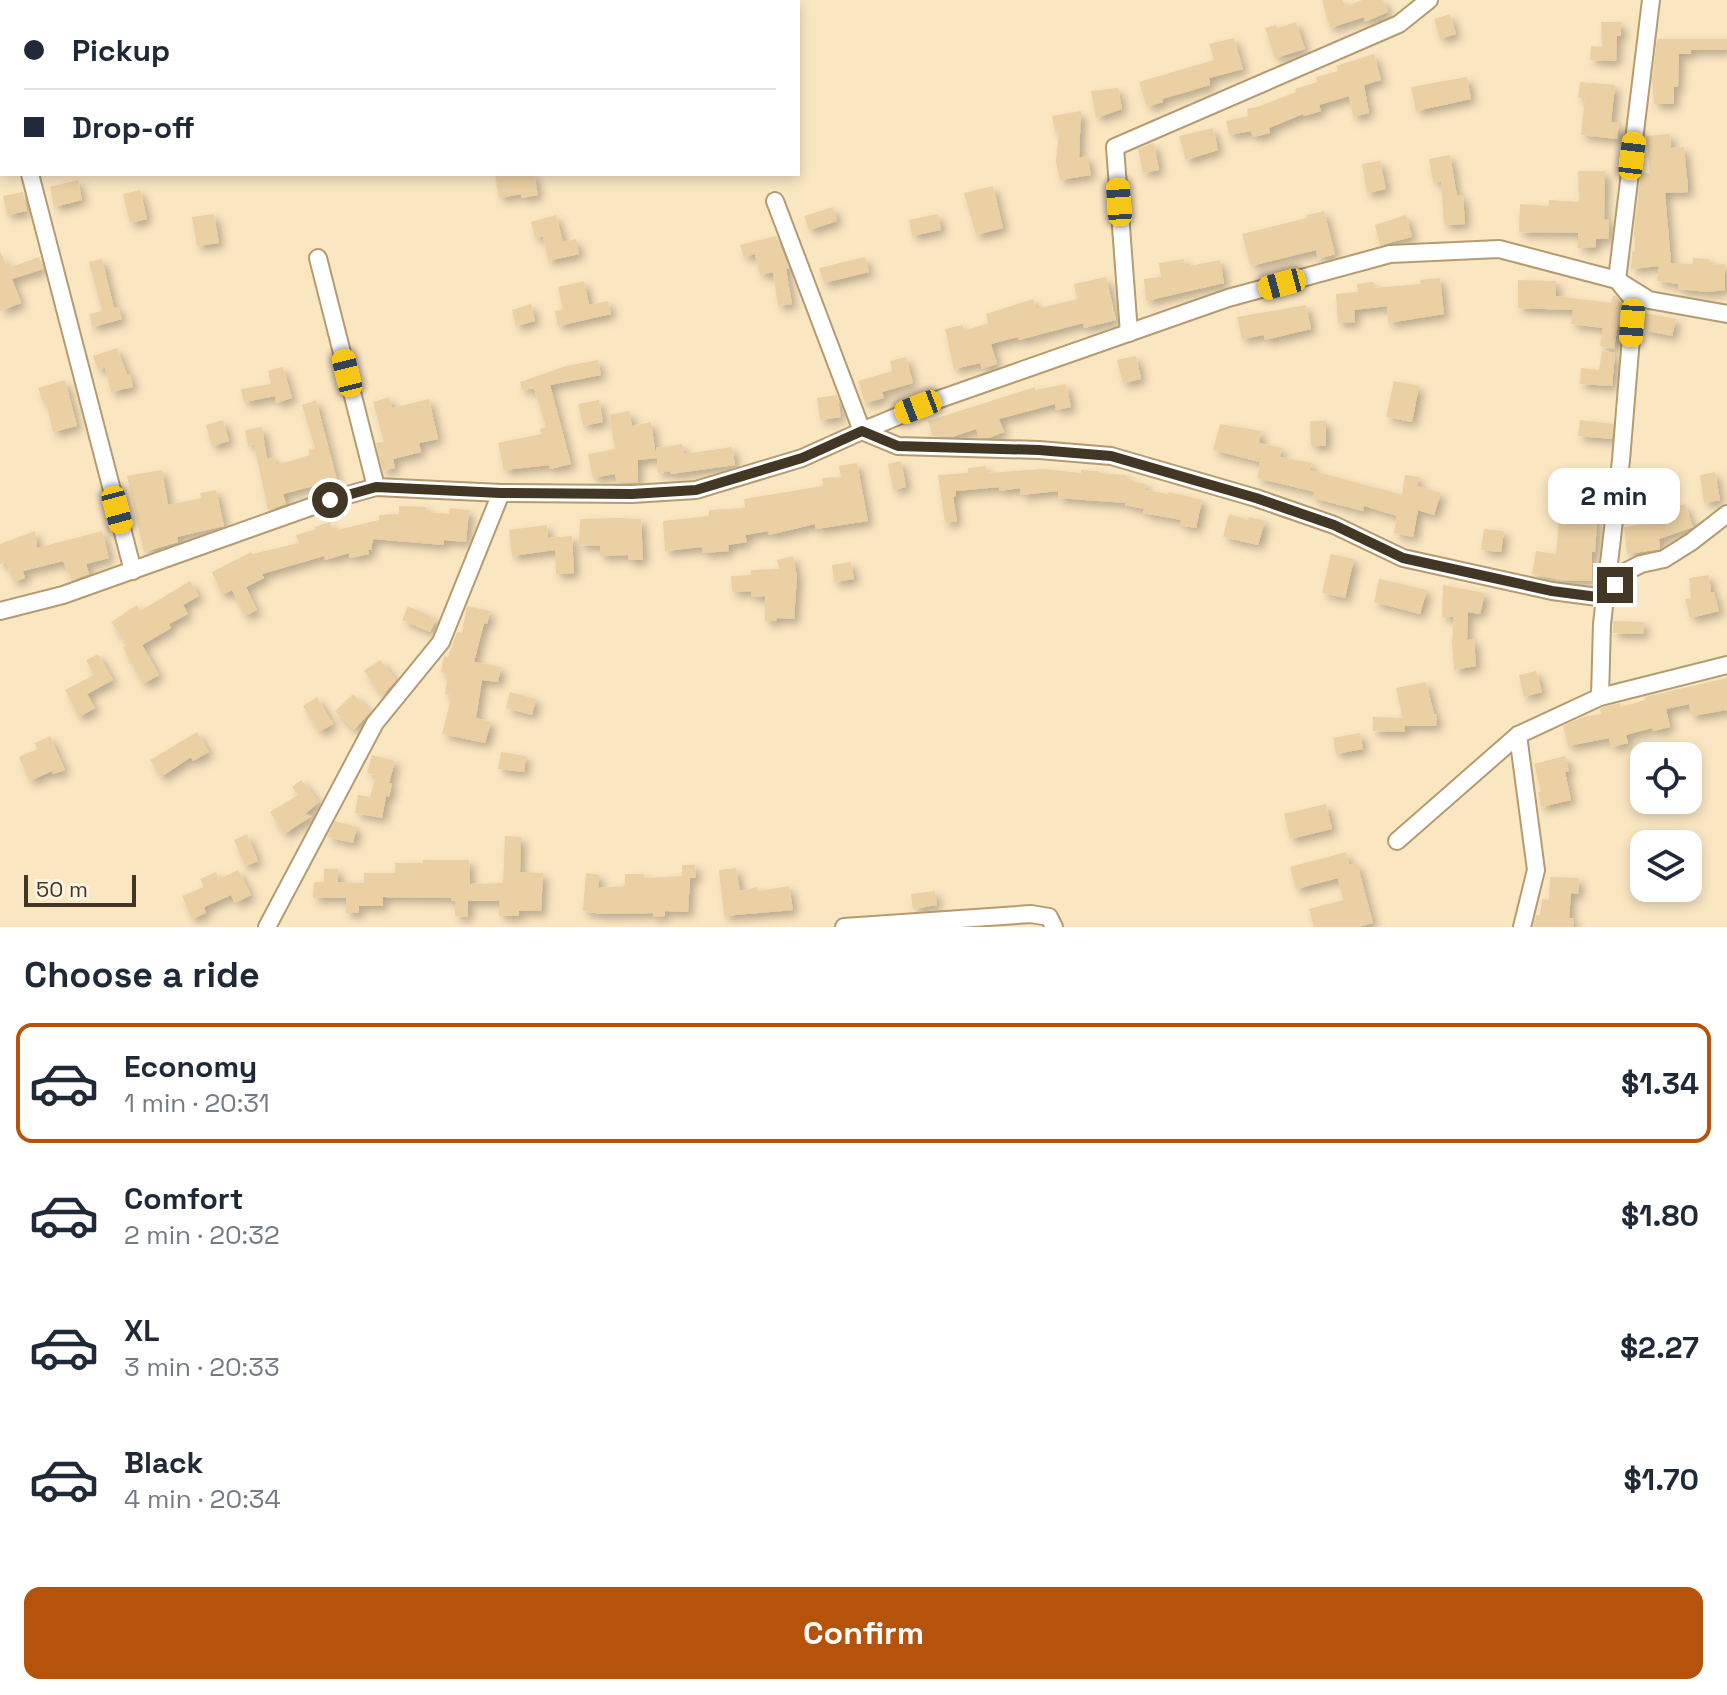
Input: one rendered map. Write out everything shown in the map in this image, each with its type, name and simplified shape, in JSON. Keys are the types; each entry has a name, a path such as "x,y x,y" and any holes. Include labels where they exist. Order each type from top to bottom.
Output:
{"street":[{"path":"1129,333 1115,147 1399,24 1429,0"},
{"path":"1600,697 1602,624 1621,460 1634,301 1617,280 1651,0"},
{"path":"31,176 133,571"},
{"path":"775,201 862,431 898,446 1039,450 1111,456 1256,498 1334,525 1403,558 1552,591 1605,598"},
{"path":"0,611 63,595 330,500 376,487 501,493 632,494 696,490 802,458 937,400 1228,298 1390,254 1499,249 1617,280 1649,300 1727,314"},
{"path":"318,258 376,487"},
{"path":"267,927 375,723 441,642 501,493"},
{"path":"1605,598 1625,572 1641,564 1664,559 1727,514"},
{"path":"1397,841 1518,735 1600,697 1727,665"},
{"path":"1518,735 1536,870 1522,927"},
{"path":"844,927 1031,914 1049,917 1054,927"}],"building":[{"path":"1322,0 1343,0 1345,7 1362,0 1383,0 1388,12 1365,22 1364,17 1330,28"},
{"path":"1450,14 1456,34 1440,39 1434,19"},
{"path":"1296,22 1305,49 1275,58 1265,28"},
{"path":"1601,22 1621,22 1616,61 1590,60 1591,46 1602,47"},
{"path":"1234,38 1243,69 1209,78 1210,85 1162,99 1163,102 1147,107 1139,82 1214,60 1209,44"},
{"path":"1657,39 1727,39 1727,50 1691,50 1691,54 1679,54 1674,104 1654,104 1652,80"},
{"path":"1374,54 1381,80 1364,85 1369,113 1353,117 1349,96 1319,105 1321,111 1303,114 1269,128 1270,133 1253,137 1251,131 1229,135 1226,121 1248,116 1247,109 1317,82 1316,77 1338,71 1336,66"},
{"path":"1467,77 1471,99 1416,111 1411,87"},
{"path":"1580,82 1615,85 1611,122 1619,123 1617,139 1581,135 1585,98 1578,98"},
{"path":"1118,88 1122,109 1096,118 1091,91"},
{"path":"1081,111 1079,158 1087,156 1091,175 1060,180 1056,162 1059,131 1055,131 1052,116"},
{"path":"1213,128 1218,150 1186,160 1179,136"},
{"path":"1670,134 1671,148 1684,147 1688,188 1688,192 1665,193 1671,263 1693,264 1693,258 1709,259 1709,265 1725,264 1725,290 1678,289 1678,284 1657,281 1659,266 1631,269 1641,173 1650,173 1646,136"},
{"path":"1154,143 1159,170 1143,173 1138,149"},
{"path":"1450,155 1457,196 1463,195 1465,224 1444,225 1441,181 1433,182 1429,159"},
{"path":"1380,161 1386,189 1367,193 1362,164"},
{"path":"1578,171 1605,171 1604,219 1609,219 1609,239 1596,239 1596,247 1578,248 1578,233 1519,232 1520,204 1549,206 1549,200 1579,202"},
{"path":"495,176 534,176 538,195 499,198"},
{"path":"78,180 82,200 54,207 50,187"},
{"path":"993,186 1003,228 976,235 964,193"},
{"path":"140,190 147,219 130,223 123,194"},
{"path":"23,192 27,211 7,215 3,196"},
{"path":"833,207 837,221 809,230 804,216"},
{"path":"1324,211 1335,254 1318,259 1316,250 1251,266 1242,234"},
{"path":"214,214 219,243 197,246 192,217"},
{"path":"938,214 941,230 912,236 909,220"},
{"path":"556,215 563,242 576,239 579,254 548,261 543,236 535,238 531,222"},
{"path":"1406,215 1412,237 1380,245 1375,225"},
{"path":"776,236 789,268 786,269 792,304 778,306 773,272 760,275 755,254 744,257 740,245"},
{"path":"0,251 8,268 39,257 43,269 12,279 21,303 0,311"},
{"path":"865,257 869,272 824,283 819,268"},
{"path":"102,259 114,308 118,307 122,319 92,327 89,314 102,311 89,262"},
{"path":"1184,259 1185,267 1220,260 1224,283 1146,301 1144,279 1161,277 1159,263"},
{"path":"1106,277 1116,320 1084,328 1083,323 991,344 997,364 982,369 980,363 954,369 945,329 963,325 964,331 988,323 986,314 1033,299 1036,309 1077,299 1074,284"},
{"path":"1440,278 1444,314 1388,323 1387,306 1354,310 1355,322 1338,323 1336,294 1358,292 1357,284 1373,282 1374,288 1421,284 1420,280"},
{"path":"1518,280 1556,281 1556,296 1611,303 1613,295 1616,296 1623,304 1614,349 1600,346 1603,328 1571,324 1573,310 1518,308"},
{"path":"584,281 589,305 608,301 611,314 558,326 555,311 563,309 558,287"},
{"path":"531,304 535,321 516,326 512,310"},
{"path":"1306,305 1311,329 1265,340 1264,335 1242,339 1237,317"},
{"path":"1644,313 1676,319 1672,336 1643,330"},
{"path":"117,348 133,387 111,392 105,367 98,370 93,356"},
{"path":"1602,351 1615,353 1612,386 1580,384 1581,368 1599,370"},
{"path":"1136,356 1141,379 1123,383 1117,360"},
{"path":"906,357 913,383 882,392 884,398 865,403 858,381 892,371 890,361"},
{"path":"598,360 601,375 550,385 571,464 550,469 549,465 504,470 498,443 541,434 540,429 546,427 534,388 522,390 520,382 566,366"},
{"path":"283,367 292,398 276,403 275,396 244,402 241,389 271,384 268,371"},
{"path":"65,380 77,426 53,432 46,401 43,402 38,388"},
{"path":"1394,381 1419,386 1412,422 1386,417"},
{"path":"1066,384 1071,407 1056,410 1055,404 999,419 1004,432 989,438 979,437 976,429 952,437 933,436 928,421 1035,387 1035,390"},
{"path":"837,395 841,417 820,420 817,398"},
{"path":"389,397 392,408 429,399 438,439 419,443 421,452 393,459 395,468 383,471 376,443 384,442 373,402"},
{"path":"316,400 337,480 283,494 286,504 268,510 254,444 248,445 245,430 262,427 267,459 274,457 276,465 310,455 308,450 315,448 302,405"},
{"path":"599,400 603,422 583,426 578,404"},
{"path":"629,411 632,426 651,422 656,456 656,448 682,444 684,454 732,447 735,465 658,473 657,458 638,460 638,482 617,483 615,474 593,478 588,454 615,449 609,415"},
{"path":"223,420 229,441 212,446 206,425"},
{"path":"1580,420 1613,424 1612,439 1578,436"},
{"path":"1310,421 1326,421 1326,446 1311,446"},
{"path":"1220,424 1261,431 1259,443 1282,448 1280,457 1312,463 1310,470 1402,495 1405,475 1419,477 1417,486 1441,493 1434,515 1418,510 1413,537 1394,533 1397,516 1364,506 1363,511 1313,498 1315,492 1257,478 1260,462 1213,450"},
{"path":"901,461 906,487 893,490 888,464"},
{"path":"857,463 868,521 816,529 815,524 769,535 768,531 745,535 747,542 728,545 729,551 703,553 702,547 665,551 663,521 709,516 709,510 745,508 744,499 823,486 822,478 841,477 839,466"},
{"path":"986,466 987,473 1043,469 1126,475 1126,480 1146,484 1144,490 1202,500 1196,528 1180,525 1181,520 1143,513 1144,509 1126,503 1058,498 1058,491 1021,495 1020,488 999,491 999,487 956,491 953,497 957,521 945,523 938,475 968,473 968,468"},
{"path":"162,470 168,505 201,498 200,493 216,490 224,526 177,537 178,542 144,552 127,476"},
{"path":"1715,472 1720,500 1704,503 1700,475"},
{"path":"1664,481 1666,492 1637,497 1635,486"},
{"path":"1568,489 1599,496 1592,522 1597,523 1595,552 1592,552 1592,581 1560,580 1532,574 1536,551 1556,554 1559,520"},
{"path":"1685,504 1693,527 1659,539 1660,549 1627,554 1624,527 1673,520 1669,509"},
{"path":"399,506 427,507 426,512 449,514 450,508 469,510 466,542 444,540 444,545 373,539 369,554 350,558 349,553 325,560 324,556 262,574 264,578 246,587 257,610 245,616 232,590 222,595 212,572 251,552 299,543 296,535 315,527 330,522 333,531 379,520 379,515 399,514"},
{"path":"1229,514 1265,521 1258,545 1223,537"},
{"path":"580,519 641,519 643,560 628,560 628,555 600,556 600,546 579,545"},
{"path":"547,525 548,538 572,536 574,573 556,574 555,550 512,556 509,530"},
{"path":"1484,529 1504,531 1501,552 1481,550"},
{"path":"35,531 37,548 102,531 109,558 86,564 89,574 72,580 63,561 23,571 25,578 14,582 6,562 0,564 0,544"},
{"path":"1331,554 1354,559 1345,598 1322,593"},
{"path":"793,556 797,577 794,619 765,621 765,596 751,597 751,591 732,592 731,576 751,575 751,570 779,569 777,560"},
{"path":"851,562 854,579 834,582 832,565"},
{"path":"1709,575 1711,592 1714,592 1719,611 1690,618 1685,599 1691,598 1689,578"},
{"path":"1379,579 1427,590 1420,614 1374,602"},
{"path":"190,581 199,596 183,605 188,614 142,645 159,675 143,684 123,647 127,645 111,622 137,605 140,611"},
{"path":"1443,585 1485,593 1480,614 1468,612 1467,640 1474,639 1476,666 1454,670 1454,617 1442,617"},
{"path":"408,606 436,619 430,632 402,620"},
{"path":"467,606 490,611 474,662 501,667 498,682 482,680 476,718 491,722 485,743 442,734 452,695 445,694 448,674 441,672 444,656 448,657 457,632 462,633"},
{"path":"1613,621 1644,622 1643,634 1613,633"},
{"path":"98,654 113,680 87,694 95,708 79,717 65,690 94,675 86,660"},
{"path":"380,660 396,680 382,696 364,671"},
{"path":"1536,671 1542,692 1524,697 1519,675"},
{"path":"1727,678 1727,710 1692,716 1689,704 1666,709 1670,727 1626,735 1628,743 1611,747 1609,738 1568,746 1563,726 1583,717 1601,714 1600,709 1604,707 1620,703 1621,707 1645,700 1645,697"},
{"path":"1426,682 1434,714 1437,714 1436,726 1405,726 1405,732 1373,731 1373,717 1403,718 1396,688"},
{"path":"510,692 536,699 532,715 506,708"},
{"path":"353,694 370,712 354,730 335,711"},
{"path":"317,697 333,724 319,732 303,706"},
{"path":"197,732 209,752 193,761 191,757 161,777 150,760"},
{"path":"1360,733 1363,749 1336,754 1333,738"},
{"path":"50,736 65,770 53,774 52,771 30,781 19,757 37,749 35,743"},
{"path":"501,752 526,756 524,772 498,769"},
{"path":"372,755 395,761 382,818 355,813 358,795 370,797 376,775 367,773"},
{"path":"1565,756 1571,800 1541,807 1538,792 1541,791 1534,764"},
{"path":"301,780 319,802 305,814 312,816 284,834 270,812 298,795 292,787"},
{"path":"1326,804 1332,829 1290,839 1284,814"},
{"path":"335,821 357,827 353,843 327,837"},
{"path":"247,834 258,861 245,866 234,840"},
{"path":"505,836 521,837 520,872 543,873 541,911 519,911 519,916 499,916 499,901 468,901 468,917 455,916 455,900 451,901 451,898 383,897 383,906 359,906 359,913 346,913 346,898 313,898 314,882 324,882 324,869 338,869 338,882 364,883 364,873 395,873 395,863 423,863 423,860 469,860 470,884 503,883"},
{"path":"1346,852 1349,865 1357,863 1373,923 1358,927 1314,927 1309,909 1343,900 1338,878 1296,889 1290,867"},
{"path":"682,865 695,865 696,878 690,878 688,912 665,911 665,916 653,917 653,913 601,914 583,911 586,873 599,875 598,888 625,886 625,874 644,874 644,878 682,876"},
{"path":"736,868 740,891 789,886 793,910 724,916 719,870"},
{"path":"238,870 251,895 235,903 231,895 204,907 206,913 192,919 182,896 204,887 200,879 216,872 219,879"},
{"path":"1550,877 1579,878 1578,894 1571,893 1569,918 1574,918 1573,927 1533,927 1536,915 1540,915 1542,899 1549,900"},
{"path":"935,891 937,905 913,909 911,894"}],"route":[{"path":"330,500 376,487 501,493 632,494 696,490 802,458 862,431 898,446 1039,450 1111,456 1256,498 1334,525 1403,558 1552,591 1605,598 1615,585"}]}
